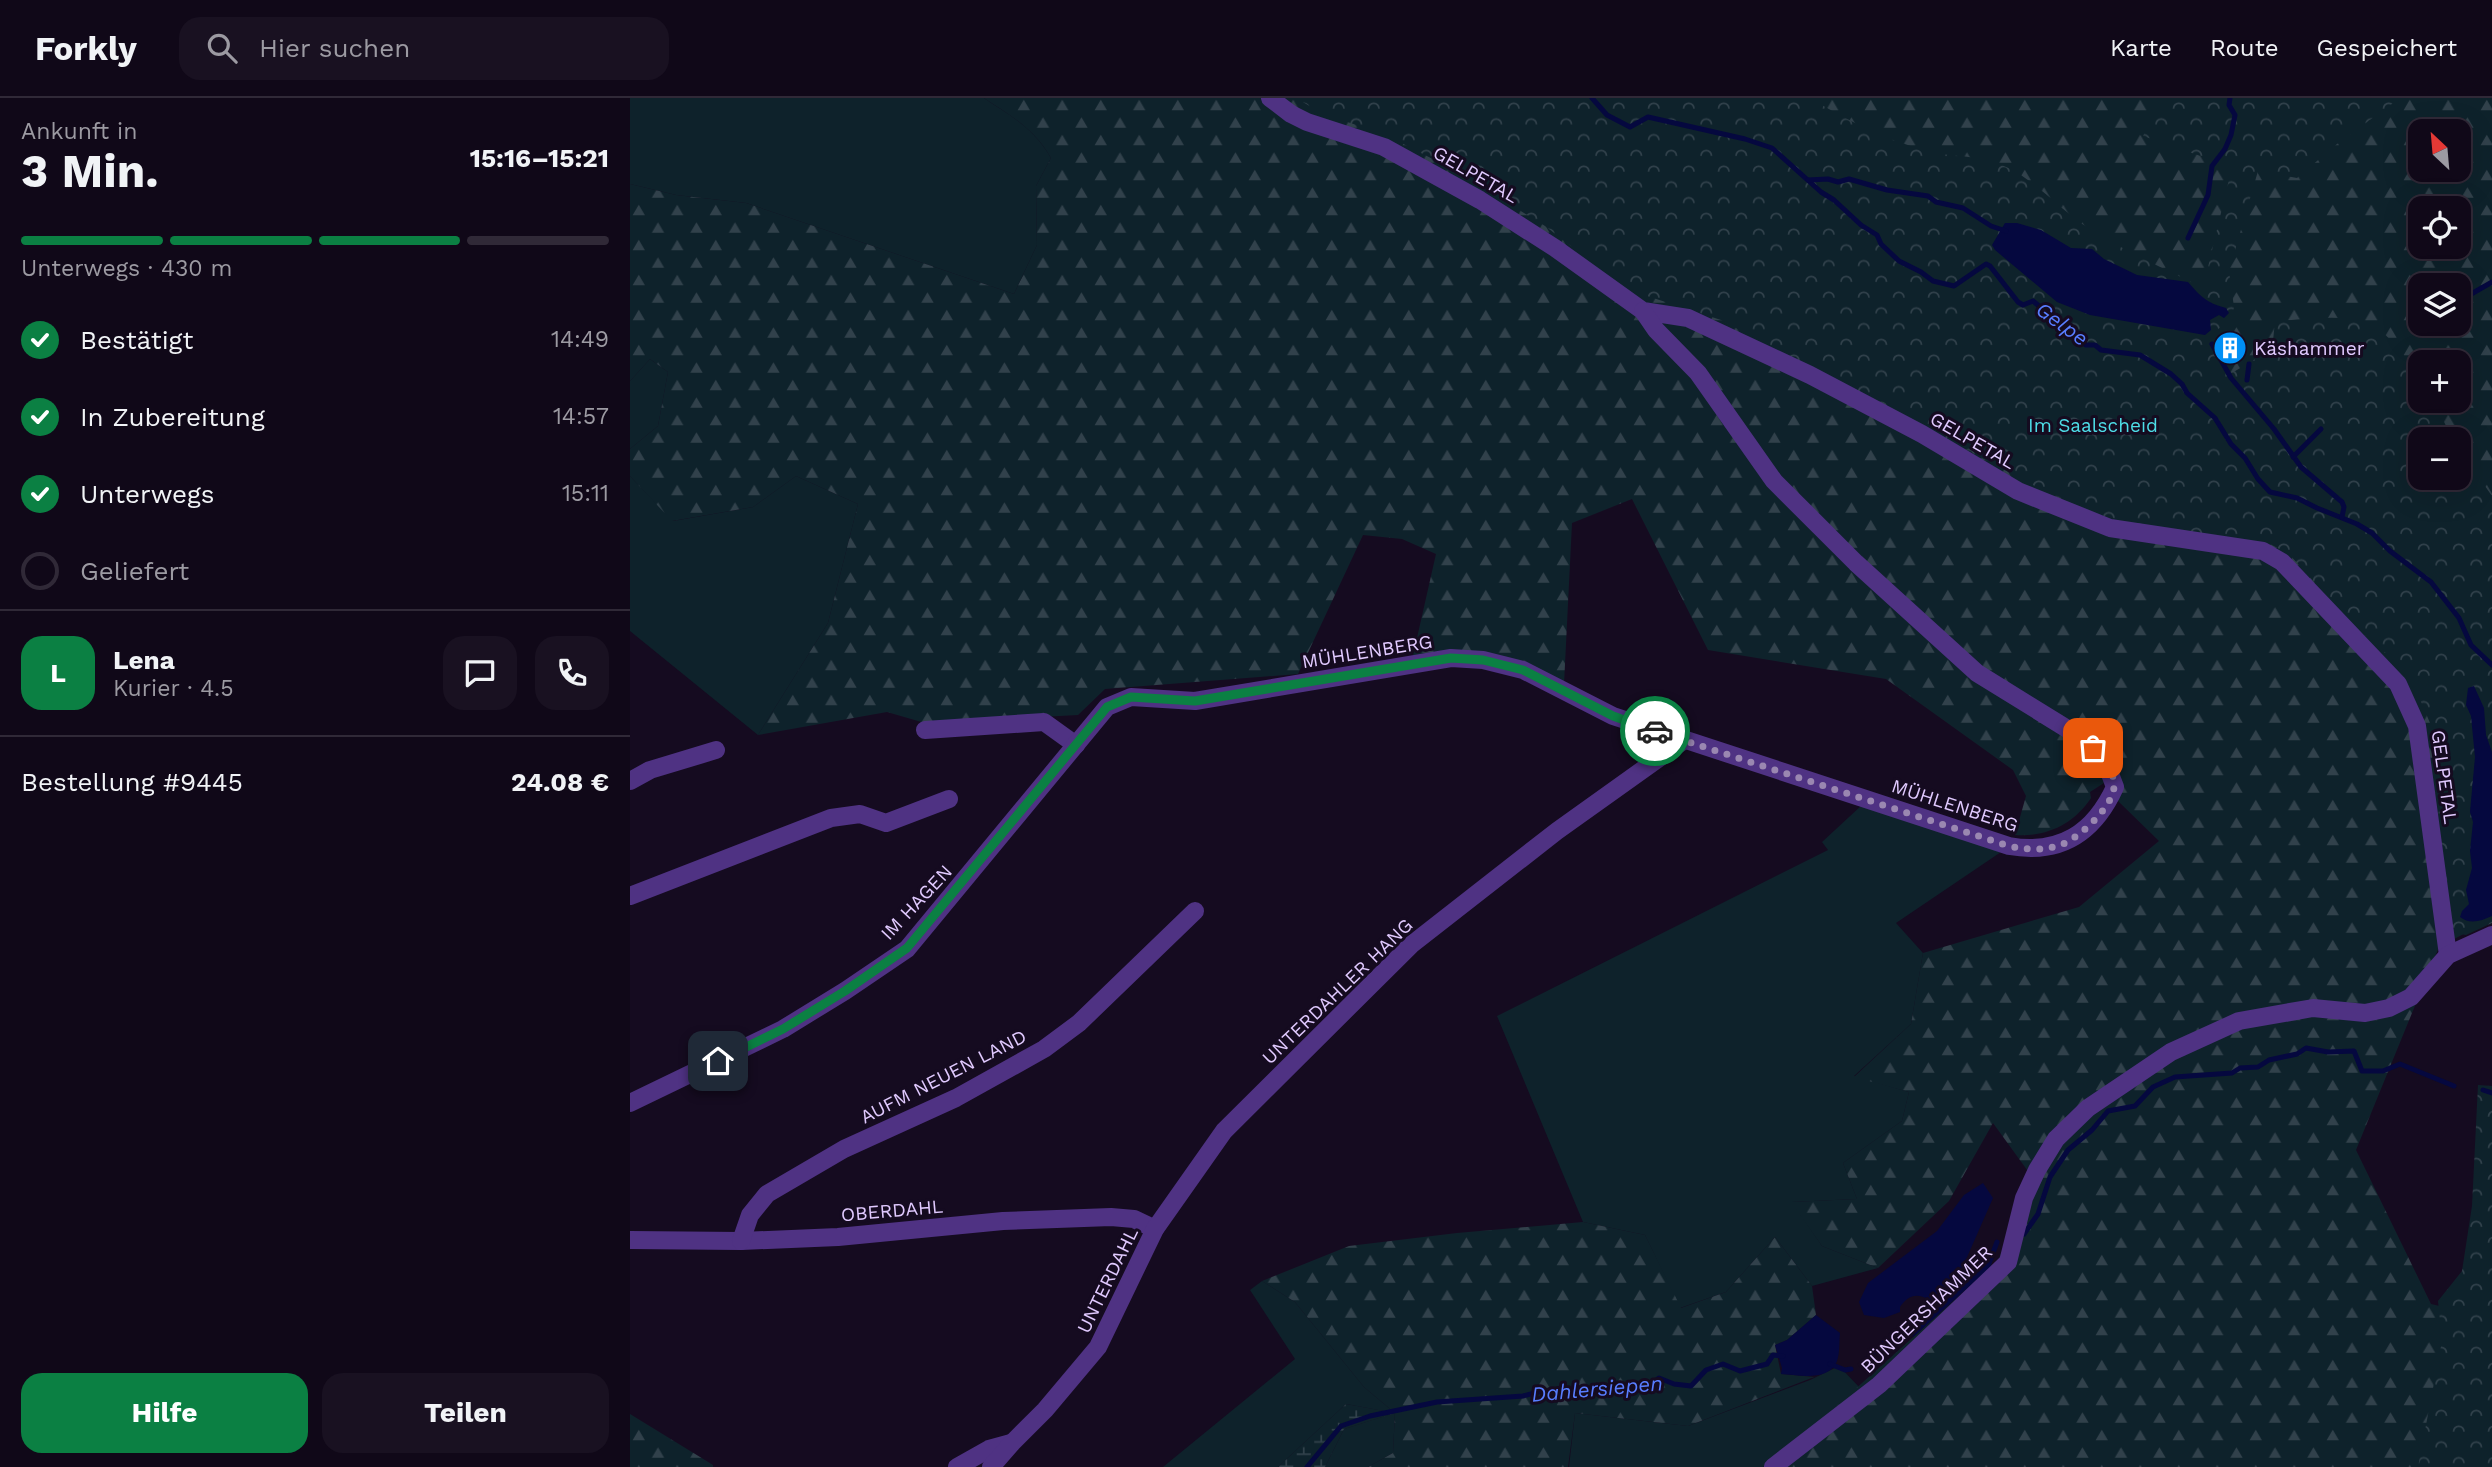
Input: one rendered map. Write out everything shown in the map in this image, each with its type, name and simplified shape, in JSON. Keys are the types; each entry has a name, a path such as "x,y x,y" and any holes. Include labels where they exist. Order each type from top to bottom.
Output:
{"street":[{"name":"GELPETAL","path":"1270,98 1299,118 1384,147 1480,200 1545,241 1643,311 1688,318 1832,387 1922,434 2018,491 2110,528 2263,551 2282,562 2398,684 2417,726 2448,955"},
{"name":"MÜHLENBERG","path":"1107,707 1131,697 1195,701 1451,658 1483,660 1523,670 1613,716 1683,741 2009,846 2029,850 2065,843 2094,821 2108,803 2115,787 2104,758 2082,737 1977,673 1856,563 1774,481 1698,373 1656,331 1643,311"},
{"name":"IM HAGEN","path":"630,1103 783,1029 907,948 1107,707"},
{"path":"925,730 1044,722 1076,745"},
{"name":"UNTERDAHLER HANG","path":"1155,1229 1224,1132 1411,945 1557,831 1683,741"},
{"path":"630,781 662,766 716,750"},
{"path":"630,896 831,818 860,814 886,823 949,799"},
{"name":"AUFM NEUEN LAND","path":"741,1241 750,1215 767,1194 844,1149 956,1098 1044,1049 1079,1023 1195,911"},
{"name":"BÜNGERSHAMMER","path":"1773,1467 1879,1385 2008,1262 2025,1198 2037,1170 2056,1139 2088,1108 2171,1052 2239,1021 2313,1008 2365,1013 2389,1008 2411,997 2448,955 2492,935"},
{"name":"OBERDAHL","path":"630,1240 741,1241 838,1237 1003,1221 1111,1217 1134,1219 1155,1229"},
{"name":"UNTERDAHL","path":"991,1467 1045,1410 1098,1347 1155,1229"},
{"name":"UNTERDAHL","path":"957,1467 989,1449 1012,1443"}],"green space":[{"path":"630,98 984,98 1029,130 1051,158 1036,186 1037,245 1014,294 746,203 676,195 630,184"},
{"name":"Im Saalscheid","path":"984,98 2492,98 2492,919 2439,947 2356,1150 2431,1304 2452,1309 2429,1467 1763,1467 1784,1453 1997,1262 2035,1181 1993,1123 1949,1201 1878,1268 1822,1246 1791,1202 1857,1199 1843,1163 1902,1121 1909,1092 1854,1077 1911,1024 1923,953 2079,907 2159,841 2118,801 2107,781 2090,792 2091,798 2067,822 2037,834 2015,835 2026,796 2013,770 1886,679 1708,650 1632,499 1572,523 1564,684 1521,666 1412,660 1436,554 1402,539 1363,535 1298,674 1105,689 1078,715 925,723 887,712 758,735 828,623 858,504 796,476 753,507 672,521 630,476 630,449 658,426 668,372 650,359 630,381 630,184 676,195 746,203 1014,294 1037,245 1036,186 1051,158 1037,138 1013,117"},
{"path":"1296,98 1810,98 1890,139 1942,154 1985,159 2012,170 2090,229 2203,288 2232,167 2143,136 2162,98 2400,98 2337,144 2297,178 2258,171 2229,271 2234,307 2231,319 2212,334 2210,344 2227,376 2260,356 2273,341 2275,321 2342,318 2375,326 2408,362 2408,413 2439,413 2447,427 2408,427 2408,490 2471,490 2471,466 2492,496 2492,923 2466,935 2450,932 2430,723 2414,685 2374,641 2356,629 2289,554 2268,543 2147,525 2107,517 2069,504 1721,320 1644,295 1610,276 1545,226 1456,171 1384,134 1323,114"},
{"path":"650,359 668,372 658,426 630,449 630,381"},
{"path":"630,476 673,521 753,507 796,476 858,504 828,623 758,735 630,631"},
{"path":"1862,805 2001,852 1896,923 1923,953 1911,1024 1854,1076 1909,1092 1902,1121 1843,1163 1857,1199 1792,1202 1822,1246 1878,1268 1812,1286 1775,1237 1726,1292 1680,1308 1645,1235 1583,1222 1497,1016 1828,850 1822,842"},
{"path":"2478,1085 2492,1086 2492,1467 2418,1467 2442,1341 2438,1301 2462,1271 2472,1206"},
{"path":"1583,1222 1645,1235 1681,1308 1726,1292 1775,1237 1812,1286 1816,1315 1787,1340 1775,1345 1781,1374 1814,1377 1688,1426 1575,1413 1568,1467 1368,1467 1393,1453 1395,1413 1364,1387 1295,1302 1262,1281 1349,1246"},
{"path":"1262,1281 1295,1302 1364,1387 1395,1413 1393,1453 1368,1467 1325,1467 1344,1429 1394,1413 1346,1404 1278,1467 1163,1467 1295,1359 1250,1290"},
{"path":"1839,1366 1859,1387 1784,1453 1763,1467 1569,1467 1575,1413 1688,1426 1810,1380"},
{"path":"1346,1404 1395,1413 1344,1429 1325,1467 1278,1467"},
{"path":"630,1414 713,1465 713,1467 630,1467"}],"shaded area":[{"path":"2005,223 2017,223 2041,230 2071,248 2092,249 2104,259 2137,275 2188,282 2205,299 2226,308 2229,313 2224,318 2219,315 2210,320 2211,330 2205,335 2090,315 2057,302 1995,250 1992,245"},
{"path":"2474,686 2484,708 2486,735 2492,752 2492,916 2472,922 2460,917 2469,904 2466,890 2472,868 2470,851 2473,822 2470,812 2475,757 2471,716 2466,705 2468,688"},
{"path":"1983,1183 1993,1198 1957,1280 1930,1300 1921,1296 1910,1297 1900,1307 1900,1312 1884,1318 1864,1315 1859,1302 1868,1283 1937,1231 1964,1195"},
{"path":"1816,1315 1840,1333 1837,1361 1833,1368 1812,1376 1781,1374 1782,1368 1775,1345 1787,1340"}],"waterway":[{"name":"Gelpe","path":"1592,98 1607,115 1630,127 1648,117 1745,139 1772,148 1821,192 1877,235 1881,244 1899,261 1933,281 1954,286 1986,264 2018,302 2023,305 2033,301 2086,345 2095,345 2101,350 2140,355 2171,374 2187,393 2215,418 2231,444 2270,492 2297,498 2372,533 2390,551 2431,582 2459,618 2471,645 2492,665"},
{"path":"2188,238 2208,195 2212,166 2225,149 2231,135 2235,115 2229,105 2230,98"},
{"path":"1808,180 1828,179 1838,182 1849,179 1887,190 1928,196 1936,202 1963,208 1991,226 2006,231"},
{"path":"2471,294 2492,282"},
{"path":"2212,344 2231,378 2274,429 2301,467 2342,502 2342,517"},
{"path":"2247,380 2249,364"},
{"path":"2293,457 2321,429"},
{"name":"Dahlersiepen","path":"2024,1234 2038,1214 2050,1177 2068,1150 2092,1130 2108,1111 2135,1106 2153,1087 2175,1077 2232,1073 2240,1068 2258,1067 2269,1060 2297,1054 2306,1048 2328,1052 2354,1051 2362,1071 2383,1071 2400,1064 2454,1086"},
{"name":"Dahlersiepen","path":"2483,1090 2492,1093"},
{"name":"Dahlersiepen","path":"1869,1357 1886,1341 1904,1331 1913,1334 1988,1266 1997,1242"},
{"name":"Dahlersiepen","path":"1307,1467 1341,1426 1370,1416 1437,1402 1523,1396 1542,1391 1560,1395 1628,1388 1651,1384 1659,1378 1674,1384 1691,1386 1706,1370 1723,1364 1740,1371 1767,1364 1773,1355 1783,1356"},
{"name":"Dahlersiepen","path":"1830,1364 1845,1370 1851,1369"}],"way so far":[{"path":"1655,731 2009,846 2029,850 2065,843 2094,821 2108,803 2115,787 2112,775 2104,758 2093,748"}],"place":[{"name":"Käshammer","path":"2230,348"}],"route":[{"path":"718,1061 783,1029 907,948 1107,707 1131,697 1195,701 1451,658 1483,660 1523,670 1613,716 1655,731"}]}
